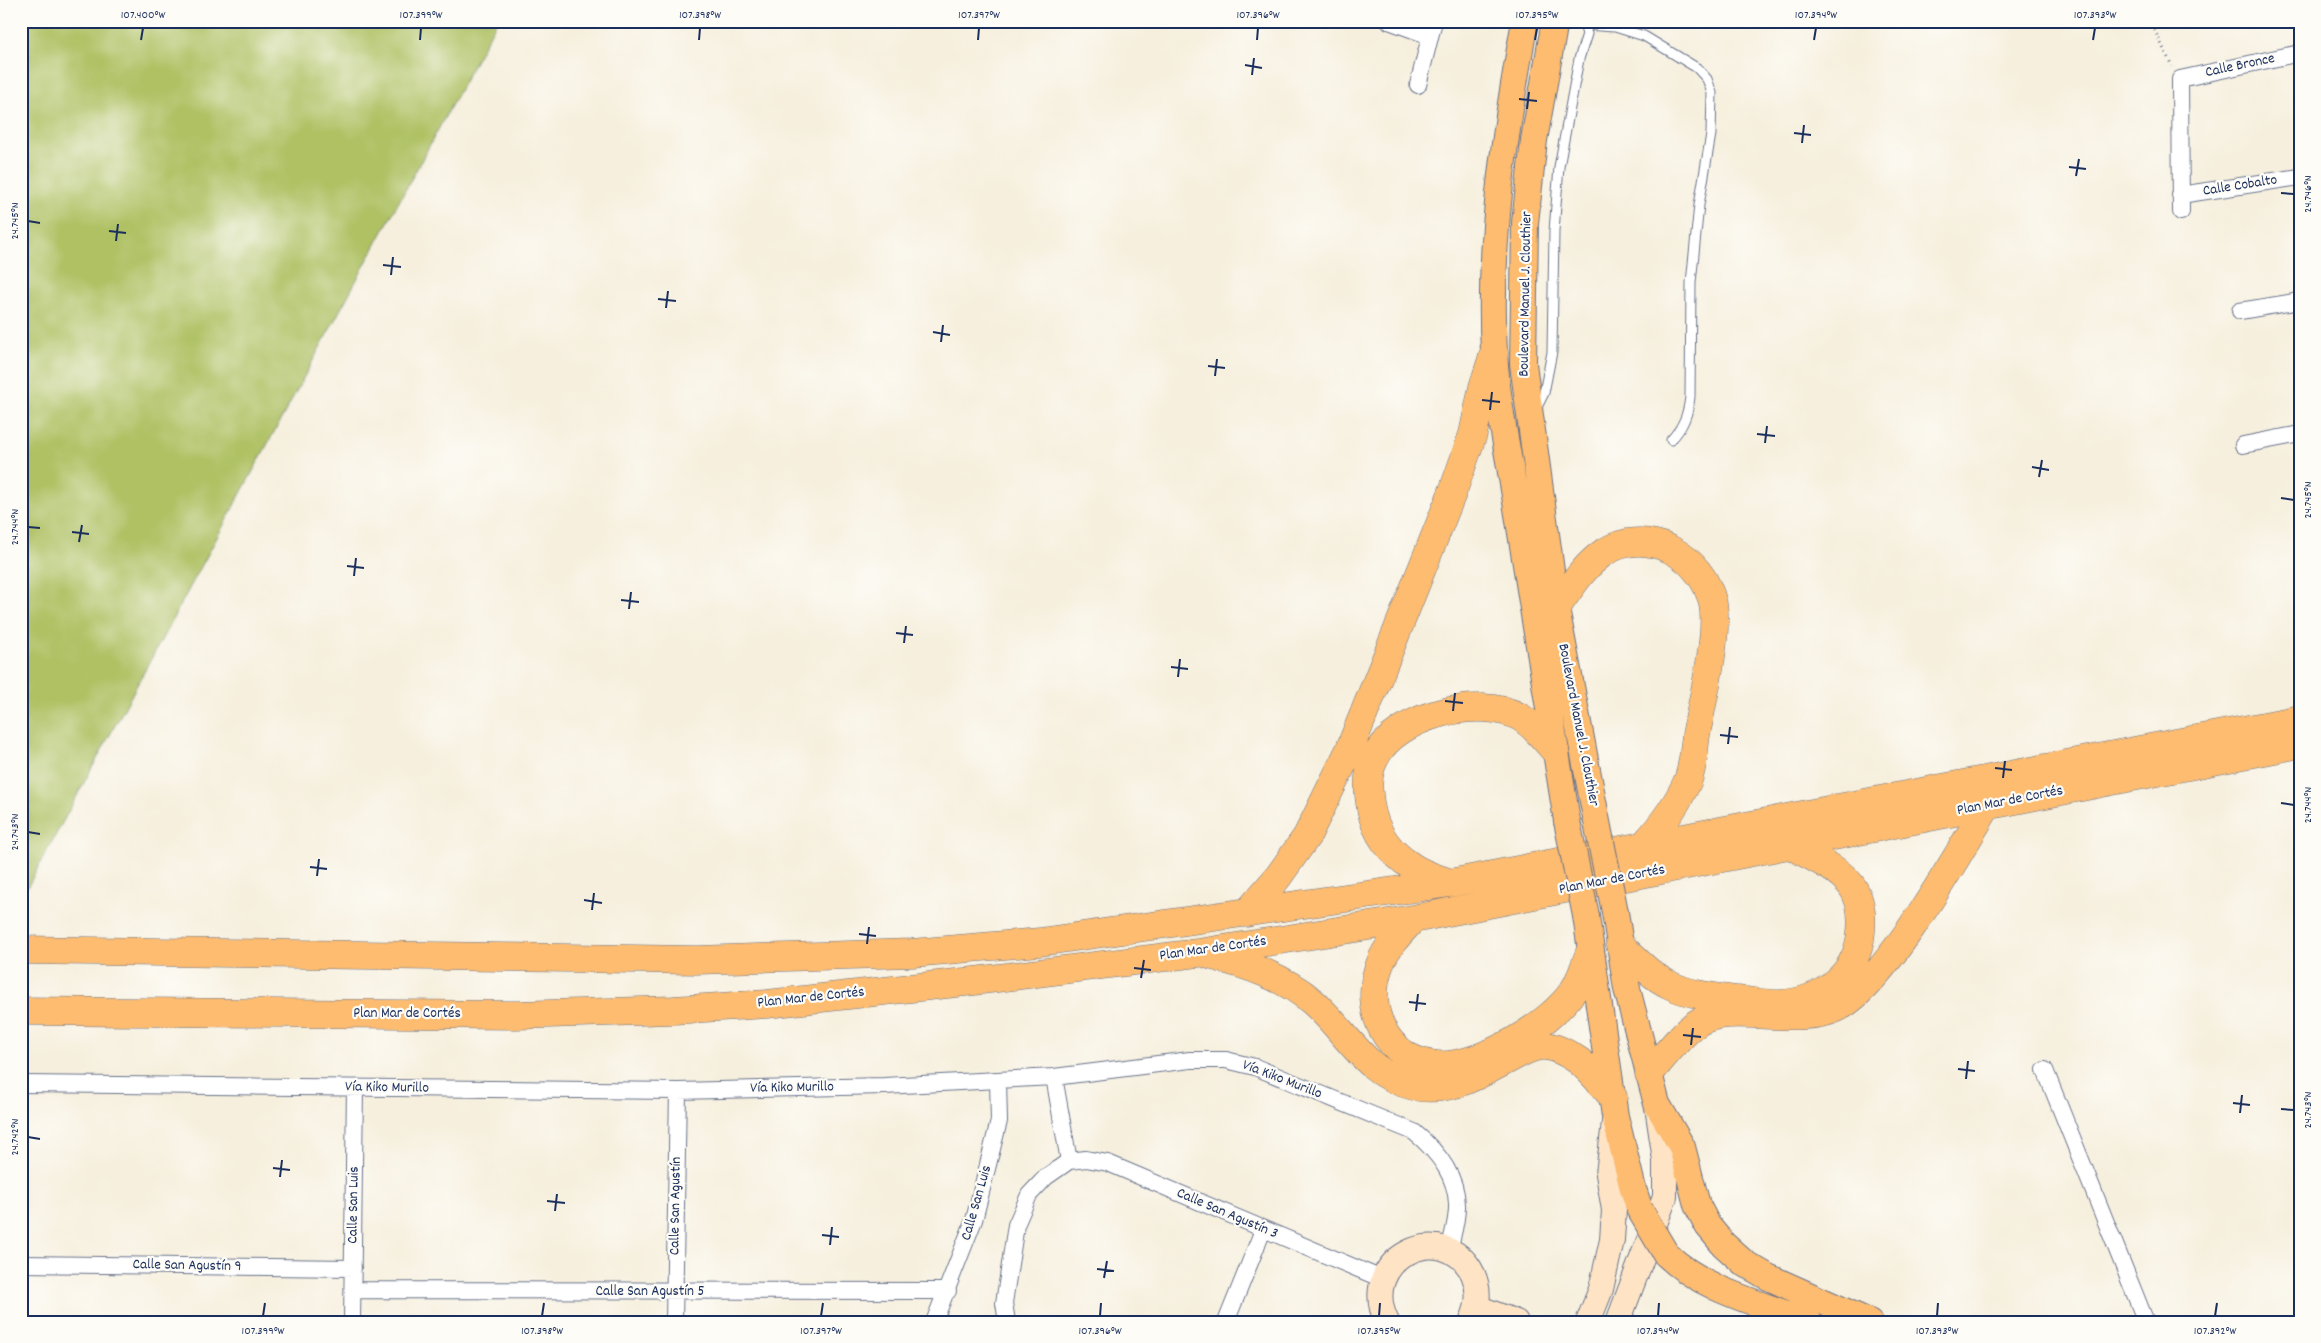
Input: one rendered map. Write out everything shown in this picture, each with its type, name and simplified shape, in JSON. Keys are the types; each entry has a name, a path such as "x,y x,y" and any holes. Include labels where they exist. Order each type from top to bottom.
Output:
{"highway":[{"path":"1247,913 1278,877 1308,836 1349,751 1453,491 1473,434 1482,387 1494,353"},
{"path":"1556,608 1589,565 1615,547 1637,541 1670,548 1681,555 1698,569 1710,592 1714,607 1712,649 1688,778 1668,818 1644,846"},
{"path":"1450,883 1412,867 1388,848 1373,821 1368,792 1369,772 1375,757 1385,743 1409,725 1440,713 1479,707 1495,708 1519,717 1534,728 1555,751"},
{"name":"Plan Mar de Cortés","path":"21,950 698,960 902,954 1040,942 1450,883 2300,719"},
{"name":"Plan Mar de Cortés","path":"21,1012 517,1015 673,1010 787,1002 1198,953 1413,918 1792,846 2300,744"},
{"path":"1649,1074 1690,1028 1700,1021 1726,1014 1806,1016 1826,1012 1852,999 1878,971 1901,939 1954,862 1987,806"},
{"path":"1620,945 1643,967 1670,985 1696,993 1777,1004 1811,998 1834,985 1849,968 1855,957 1862,924 1860,902 1851,885 1838,872 1792,846"},
{"path":"1413,918 1396,938 1380,963 1374,985 1374,1008 1382,1031 1393,1044 1406,1056 1425,1063 1452,1064 1474,1059 1517,1039 1560,1006 1574,990 1590,952"},
{"path":"1198,953 1246,964 1286,983 1324,1012 1367,1061 1383,1073 1404,1083 1427,1088 1446,1087 1464,1082 1528,1049 1551,1046 1579,1061 1614,1106"}],"main road":[{"name":"Boulevard Manuel J. Clouthier","path":"1525,21 1506,129 1496,208 1493,290 1494,353 1555,751 1586,916 1614,1106 1632,1188 1640,1210 1666,1254 1682,1270 1707,1284 1808,1322"},
{"name":"Boulevard Manuel J. Clouthier","path":"1555,21 1534,140 1525,224 1523,364 1556,608 1615,912 1627,989 1657,1104 1682,1147 1697,1205 1708,1226 1723,1244 1744,1263 1768,1277 1869,1322"}],"street":[{"path":"1389,21 1432,29 1418,85"},
{"name":"Calle Bronce","path":"2180,79 2300,53"},
{"name":"Calle Cobalto","path":"2180,79 2180,204 2300,177"},
{"path":"2240,311 2300,301"},
{"path":"2242,445 2300,434"},
{"name":"Vía Kiko Murillo","path":"21,1084 678,1091 884,1086 1054,1077 1190,1060 1226,1060 1255,1067 1414,1132 1430,1146 1445,1165 1454,1190 1458,1205 1449,1251"},
{"path":"2045,1070 2146,1322"},
{"path":"1007,1322 1004,1303 1016,1225 1029,1195 1046,1177 1069,1161 1054,1077"},
{"name":"Calle San Luis","path":"934,1322 948,1291 974,1220 999,1121 998,1080"},
{"name":"Calle San Luis","path":"352,1322 355,1088"},
{"name":"Calle San Agustín","path":"674,1322 678,1091"},
{"path":"1618,1322 1665,1197 1665,1160 1657,1104"},
{"path":"1588,1322 1601,1289 1612,1240 1614,1210 1608,1174 1614,1106"},
{"name":"Calle San Agustín 3","path":"1069,1161 1086,1159 1108,1163 1382,1279"},
{"path":"1226,1322 1263,1230"},
{"path":"1387,1322 1381,1310 1379,1294 1382,1279 1390,1265 1402,1254 1418,1248 1434,1247 1449,1251 1461,1258 1473,1274 1478,1294 1474,1314 1516,1322"},
{"name":"Calle San Agustín 9","path":"21,1264 353,1268"},
{"path":"1571,1322 1601,1289"},
{"name":"Calle San Agustín 5","path":"353,1290 948,1291"}],"lane":[{"path":"1530,420 1544,392 1552,352 1554,231 1559,168 1579,59 1587,34 1582,23"},
{"path":"1582,23 1615,27 1644,36 1697,68 1707,79 1712,92 1711,134 1699,205 1691,283 1690,397 1688,412 1682,428 1671,440"}],"path":[{"path":"2150,21 2165,55 2180,79"}],"green space":[{"path":"21,21 497,21 28,886 21,886"}]}
